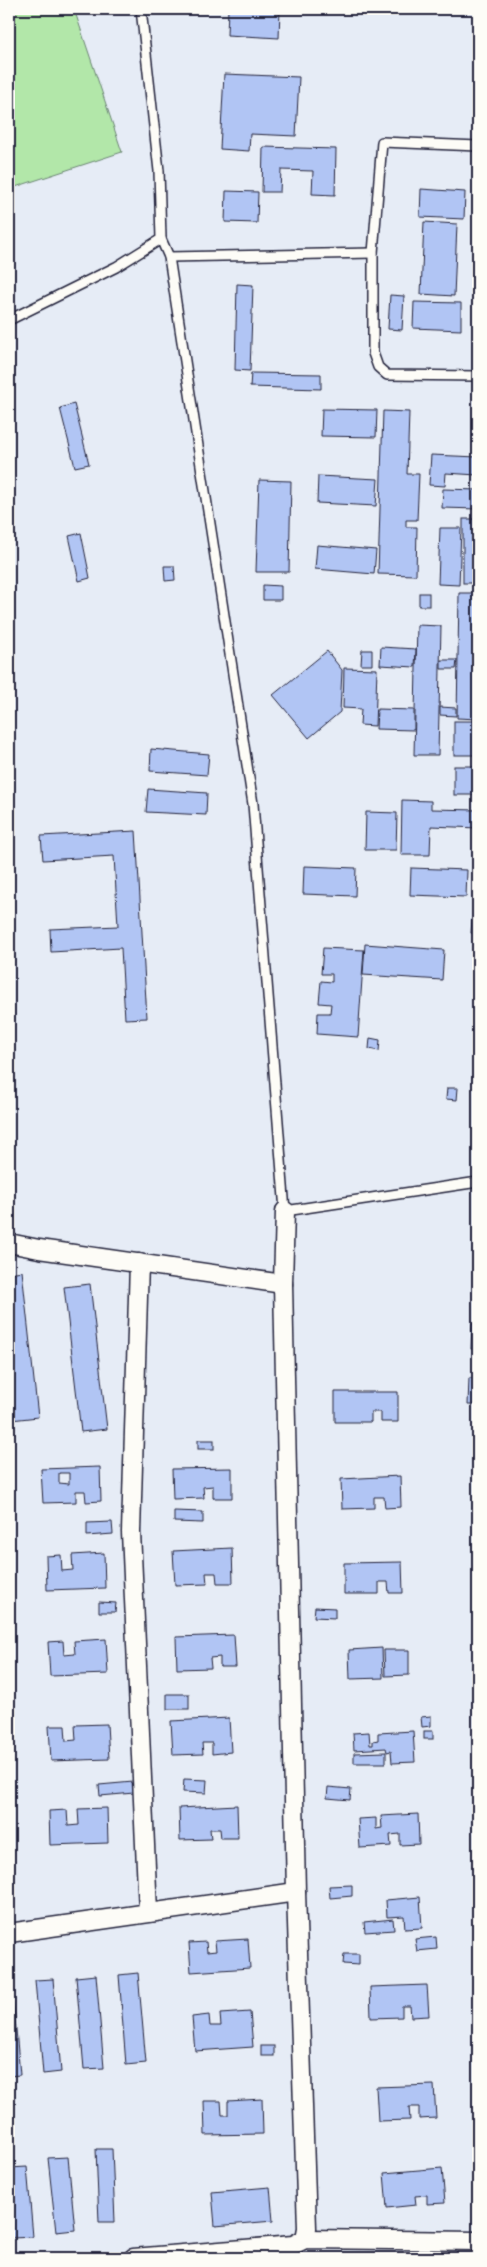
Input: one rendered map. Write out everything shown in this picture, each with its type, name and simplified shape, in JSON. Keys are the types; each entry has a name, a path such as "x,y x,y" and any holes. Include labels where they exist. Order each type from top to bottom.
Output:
{"street":[{"path":"285,1211 283,1284 296,1892 307,2228 305,2239"},
{"path":"9,1243 283,1284"},
{"path":"139,1263 131,1532 148,1912"},
{"path":"9,1933 296,1892"},
{"path":"133,2258 293,2245 305,2239 478,2241"}],"lane":[{"path":"141,9 159,171 161,239 169,257 253,804 285,1211 478,1182"},
{"path":"478,146 382,142 372,254 373,353 378,368 387,374 478,376"},
{"path":"9,320 116,267 161,239"},
{"path":"169,257 372,254"}],"green space":[{"path":"9,9 74,9 122,152 9,189"}],"building":[{"path":"228,9 280,9 279,38 227,35"},
{"path":"224,74 299,77 296,136 250,134 249,151 220,149"},
{"path":"263,147 336,149 335,195 312,194 313,171 281,170 280,192 262,192"},
{"path":"421,189 465,192 464,219 420,217"},
{"path":"226,191 258,192 257,223 225,222"},
{"path":"424,222 457,224 454,296 421,294"},
{"path":"237,284 253,285 250,371 235,370"},
{"path":"390,295 404,296 402,330 388,329"},
{"path":"414,302 461,303 461,330 413,328"},
{"path":"251,373 321,374 321,389 250,387"},
{"path":"74,404 89,464 75,467 60,408"},
{"path":"322,409 377,410 376,437 321,436"},
{"path":"383,411 409,412 407,474 419,474 417,520 406,520 406,527 417,527 416,575 378,574"},
{"path":"431,455 478,457 477,475 446,473 445,486 429,485"},
{"path":"318,476 378,479 376,506 317,503"},
{"path":"259,480 291,481 289,572 256,572"},
{"path":"443,489 478,490 478,509 442,508"},
{"path":"463,519 478,519 478,583 463,583"},
{"path":"440,528 461,528 459,585 438,584"},
{"path":"81,533 90,578 79,581 69,536"},
{"path":"317,545 376,550 374,574 315,569"},
{"path":"164,566 174,566 175,580 165,581"},
{"path":"263,585 281,586 281,600 263,600"},
{"path":"419,593 429,593 429,606 419,606"},
{"path":"459,593 478,593 478,719 457,718"},
{"path":"417,625 441,626 438,755 414,755"},
{"path":"381,647 416,649 415,667 380,665"},
{"path":"362,650 372,650 372,665 361,665"},
{"path":"327,651 342,670 340,712 309,738 273,695"},
{"path":"441,660 457,660 456,669 441,669"},
{"path":"344,668 377,669 375,726 360,725 361,709 343,708"},
{"path":"440,707 456,708 456,716 440,715"},
{"path":"377,709 414,710 414,730 376,729"},
{"path":"454,721 478,721 478,755 454,755"},
{"path":"151,749 209,754 207,775 150,771"},
{"path":"454,766 478,766 478,795 454,795"},
{"path":"148,789 207,793 206,815 146,812"},
{"path":"402,800 431,801 431,809 478,810 478,828 431,826 430,855 401,855"},
{"path":"366,812 397,813 396,850 365,850"},
{"path":"136,831 147,1018 125,1019 121,948 51,952 50,929 118,926 114,856 43,860 41,836"},
{"path":"304,866 356,868 355,896 303,894"},
{"path":"411,868 467,870 466,897 410,895"},
{"path":"472,920 478,921 478,934 471,933"},
{"path":"365,944 444,950 442,980 363,975"},
{"path":"323,948 364,950 358,1037 317,1034 318,1013 330,1013 331,1004 319,1003 321,981 332,982 332,974 321,974"},
{"path":"370,1038 380,1040 379,1051 369,1049"},
{"path":"447,1088 458,1088 457,1100 446,1099"},
{"path":"22,1271 38,1417 11,1420 9,1396 9,1273"},
{"path":"90,1284 107,1429 81,1432 64,1287"},
{"path":"472,1323 478,1323 478,1349 471,1349"},
{"path":"469,1378 478,1378 478,1405 468,1405"},
{"path":"335,1392 398,1392 398,1422 381,1422 381,1412 371,1412 371,1422 335,1422"},
{"path":"198,1440 214,1440 214,1449 198,1449"},
{"path":"100,1467 101,1501 86,1502 85,1491 76,1491 76,1502 43,1503 41,1469","holes":["59,1473 69,1473 69,1484 59,1483"]},
{"path":"232,1468 232,1498 213,1498 213,1486 203,1487 204,1498 173,1499 172,1469"},
{"path":"400,1476 401,1507 385,1508 384,1497 374,1497 374,1508 342,1509 341,1479"},
{"path":"174,1511 203,1512 203,1523 174,1522"},
{"path":"112,1522 113,1534 87,1536 87,1523"},
{"path":"232,1548 233,1583 217,1583 216,1573 206,1573 207,1584 175,1585 173,1551"},
{"path":"104,1553 105,1588 47,1590 46,1556 61,1555 62,1571 73,1570 72,1555"},
{"path":"402,1562 403,1593 389,1593 388,1582 379,1582 379,1594 344,1594 344,1563"},
{"path":"99,1602 116,1603 115,1612 99,1612"},
{"path":"315,1607 335,1608 335,1618 314,1617"},
{"path":"234,1635 236,1667 220,1667 220,1657 210,1658 211,1668 177,1669 176,1637"},
{"path":"106,1639 108,1674 50,1676 48,1642 63,1641 64,1655 75,1654 74,1641"},
{"path":"382,1648 383,1678 350,1679 349,1650"},
{"path":"384,1650 409,1650 409,1675 385,1676"},
{"path":"167,1694 189,1694 189,1709 167,1709"},
{"path":"431,1716 431,1726 422,1727 421,1717"},
{"path":"229,1718 231,1752 212,1754 212,1743 202,1743 203,1754 173,1755 171,1721"},
{"path":"107,1724 109,1759 51,1761 49,1726 65,1726 66,1741 76,1740 75,1725"},
{"path":"413,1731 415,1762 392,1763 391,1751 387,1752 386,1748 354,1750 353,1733 369,1732 370,1745 373,1745 373,1741 378,1740 378,1733"},
{"path":"424,1731 433,1731 433,1739 424,1739"},
{"path":"386,1752 386,1763 354,1763 354,1753"},
{"path":"184,1779 207,1780 206,1793 183,1792"},
{"path":"133,1782 134,1793 100,1796 99,1785"},
{"path":"328,1787 351,1789 350,1800 327,1798"},
{"path":"237,1805 238,1838 221,1838 220,1829 210,1829 211,1839 180,1840 179,1808"},
{"path":"107,1808 108,1843 50,1845 49,1811 67,1810 68,1826 79,1825 78,1809"},
{"path":"418,1814 419,1844 400,1845 400,1834 390,1835 391,1846 360,1848 358,1819 376,1818 376,1829 382,1828 381,1816"},
{"path":"352,1885 352,1896 330,1898 329,1886"},
{"path":"420,1897 422,1928 405,1929 404,1916 387,1917 386,1900"},
{"path":"393,1919 394,1930 365,1932 364,1922"},
{"path":"436,1937 437,1949 417,1951 415,1939"},
{"path":"248,1939 250,1968 191,1972 189,1943 206,1942 207,1952 216,1951 215,1941"},
{"path":"344,1954 359,1954 359,1965 343,1964"},
{"path":"138,1973 146,2063 126,2065 119,1975"},
{"path":"96,1975 104,2068 84,2069 76,1977"},
{"path":"53,1979 61,2072 43,2074 35,1980"},
{"path":"12,1984 20,2075 9,2076 9,1985"},
{"path":"427,1985 429,2016 411,2017 410,2006 402,2006 402,2017 371,2018 370,1987"},
{"path":"250,2012 253,2047 195,2051 192,2017 209,2015 210,2026 221,2026 220,2014"},
{"path":"261,2046 274,2046 274,2056 261,2056"},
{"path":"434,2085 436,2118 419,2119 419,2107 409,2107 410,2120 378,2121 376,2087"},
{"path":"262,2099 263,2134 205,2135 204,2101 221,2101 222,2115 228,2115 228,2101"},
{"path":"96,2149 112,2149 115,2222 99,2222"},
{"path":"68,2157 75,2230 56,2232 48,2158"},
{"path":"27,2167 33,2237 12,2238 9,2168"},
{"path":"442,2168 445,2203 427,2204 427,2195 415,2196 416,2205 387,2208 384,2173"},
{"path":"270,2187 273,2221 215,2226 212,2192"}]}
